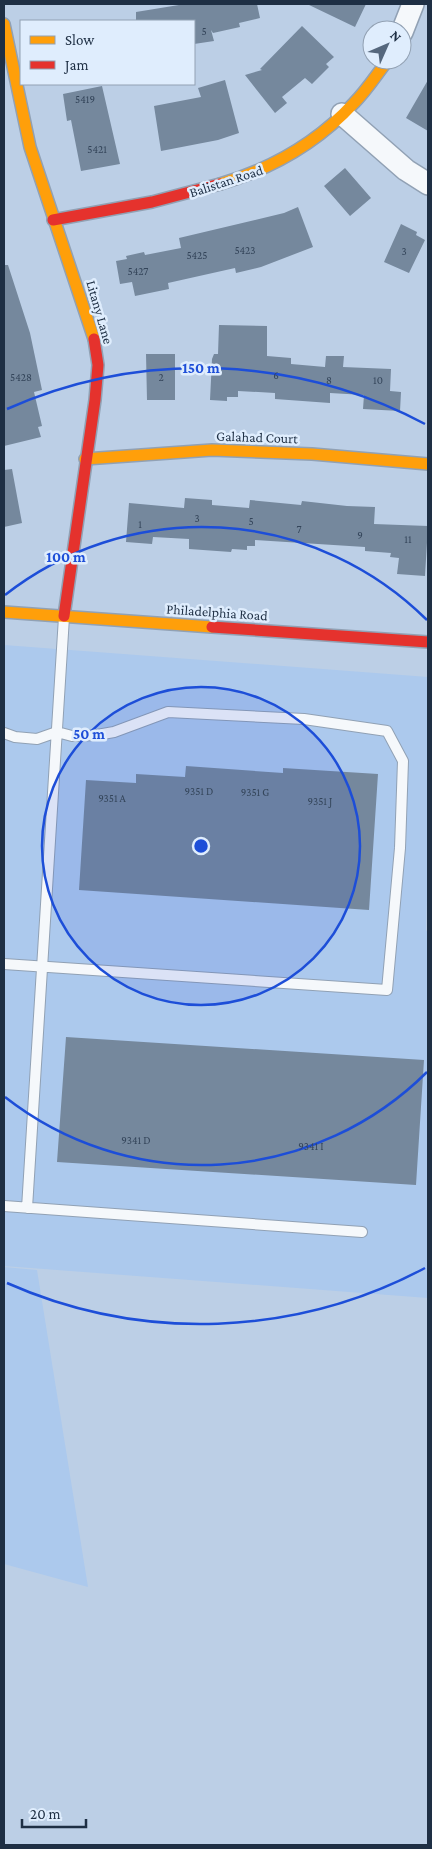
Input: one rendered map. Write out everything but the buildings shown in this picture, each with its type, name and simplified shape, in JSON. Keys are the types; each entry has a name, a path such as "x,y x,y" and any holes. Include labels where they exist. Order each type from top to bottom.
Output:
{"street":[{"path":"407,20 413,4"},
{"name":"Litany Lane","path":"4,24 30,147 96,344 98,365 94,400 64,616"},
{"name":"Balistan Road","path":"53,220 193,194 248,177 296,152 342,114 381,70"},
{"path":"342,114 406,170 428,184"},
{"name":"Galahad Court","path":"85,459 212,450 312,454 428,464"},
{"name":"Philadelphia Road","path":"4,612 428,642"}],"lane":[{"path":"27,1208 64,616"},
{"path":"4,733 15,737 36,739 57,732 72,736 114,732 168,712 304,719 387,731 403,761 400,848 387,990 4,964"},
{"path":"4,1206 362,1232"}],"shaded area":[{"path":"4,645 428,677 428,868 426,930 428,933 428,1298 4,1266"},
{"path":"4,1267 37,1270 88,1587 4,1564"}],"traffic: slow":[{"path":"4,24 30,147 94,339"},
{"path":"220,184 275,162 309,142 354,103 381,70"},
{"path":"85,459 212,450 312,454 428,464"},
{"path":"4,612 212,627"}],"traffic: jam":[{"path":"53,220 152,202 220,184"},
{"path":"64,616 95,400 98,365 94,339"},
{"path":"212,627 428,642"}]}
